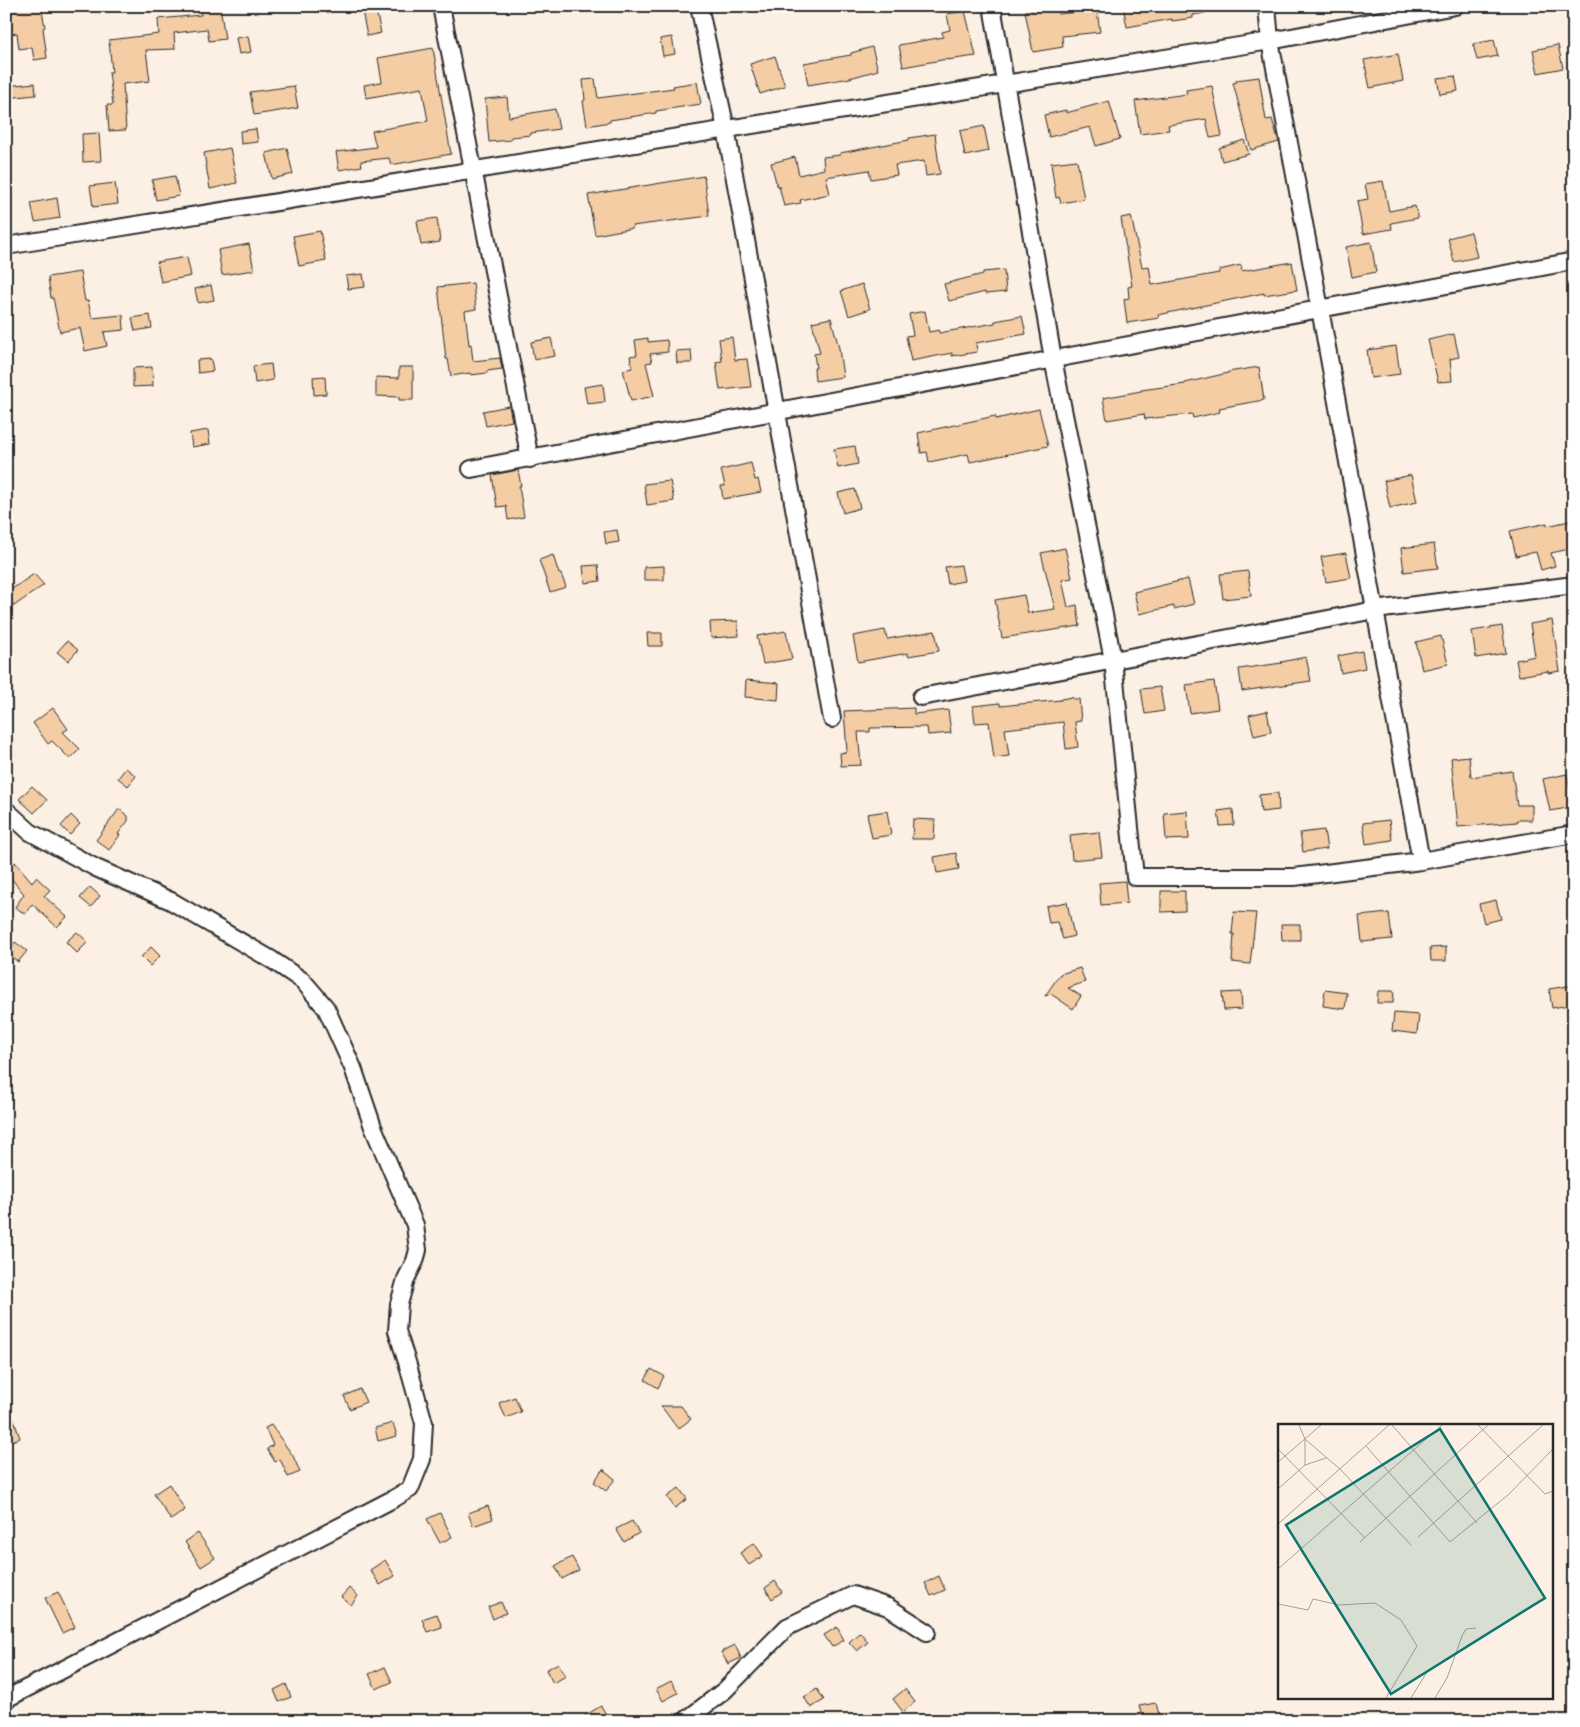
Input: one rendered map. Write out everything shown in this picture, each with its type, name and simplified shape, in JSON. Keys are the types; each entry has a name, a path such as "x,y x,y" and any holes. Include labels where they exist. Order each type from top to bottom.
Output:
{"street":[{"path":"441,6 530,458"},
{"path":"698,6 726,129 832,719"},
{"path":"992,6 1052,359 1113,660 1135,877 1294,877 1421,861 1574,834"},
{"path":"1267,6 1270,41 1421,861"},
{"path":"6,246 1270,41 1455,6"},
{"path":"471,469 1574,261"},
{"path":"921,697 1375,610 1574,585"},
{"path":"6,810 30,832 96,868 171,901 272,960 303,981 326,1008 353,1068 373,1127 415,1225 418,1250 406,1279 399,1304 397,1332 424,1424 422,1458 410,1489 393,1500 6,1699"},
{"path":"685,1721 725,1690 787,1627 853,1595 888,1607 927,1632"}],"building":[{"path":"6,6 41,6 45,27 43,28 47,58 34,60 32,47 19,49 17,33 6,35"},
{"path":"200,6 220,6 225,39 209,41 207,29 174,33 175,49 146,50 150,81 123,84 126,130 109,131 107,105 113,105 109,72 112,72 109,40 159,34 158,19 201,15"},
{"path":"361,6 375,6 381,33 367,36"},
{"path":"1056,6 1058,14 1097,10 1100,32 1062,36 1063,47 1033,52 1025,11"},
{"path":"1123,6 1204,6 1205,13 1193,15 1193,18 1172,21 1172,19 1127,27"},
{"path":"965,11 976,56 903,67 899,45 943,37 942,32 950,30 947,14"},
{"path":"248,36 251,52 239,54 236,38"},
{"path":"672,37 675,54 663,56 660,39"},
{"path":"1494,40 1498,56 1477,60 1473,44"},
{"path":"1558,45 1563,68 1538,73 1533,50"},
{"path":"872,47 878,70 850,78 808,85 804,63 851,55 851,53"},
{"path":"433,48 451,154 391,165 389,158 361,161 362,166 339,170 336,152 376,147 372,131 428,121 422,88 366,98 364,85 382,82 378,58"},
{"path":"1398,54 1403,81 1370,88 1364,60"},
{"path":"775,56 785,86 760,94 750,64"},
{"path":"1455,76 1458,91 1440,94 1437,78"},
{"path":"1259,77 1266,120 1272,119 1279,142 1251,150 1233,83 1237,82 1236,80"},
{"path":"595,79 598,98 674,88 673,86 697,82 701,104 656,111 656,113 610,120 610,122 587,126 583,101 585,100 583,80"},
{"path":"35,83 36,95 6,98 6,86"},
{"path":"294,86 298,108 254,115 250,92"},
{"path":"1212,86 1222,136 1210,138 1206,119 1168,125 1169,130 1140,134 1135,101 1187,94 1186,90"},
{"path":"507,97 509,117 555,109 559,129 511,137 511,140 489,142 485,99"},
{"path":"1109,101 1120,139 1096,146 1090,127 1049,137 1044,115 1066,110 1066,113"},
{"path":"984,126 989,151 965,156 960,131"},
{"path":"256,129 258,142 241,144 240,131"},
{"path":"99,133 101,161 83,162 82,134"},
{"path":"935,134 940,174 926,176 924,161 895,165 897,175 871,179 869,170 826,177 830,194 800,200 801,203 784,206 771,163 795,157 799,175 824,169 823,157"},
{"path":"1244,140 1249,154 1222,161 1219,148"},
{"path":"230,148 237,183 210,189 204,153"},
{"path":"287,148 293,174 272,179 266,153"},
{"path":"1077,160 1084,199 1061,203 1059,197 1056,198 1051,163"},
{"path":"175,176 179,196 156,200 152,180"},
{"path":"704,176 709,216 632,226 633,228 595,235 588,195"},
{"path":"1383,181 1389,211 1415,206 1418,218 1391,223 1392,229 1363,234 1357,201 1368,199 1365,184"},
{"path":"115,183 118,204 93,207 90,186"},
{"path":"57,198 60,218 35,222 31,203"},
{"path":"1131,216 1142,267 1149,266 1152,285 1219,273 1219,270 1241,265 1242,271 1292,262 1297,290 1264,295 1264,293 1158,315 1159,318 1127,323 1124,299 1129,298 1128,287 1132,286 1121,218"},
{"path":"437,218 440,242 421,245 417,221"},
{"path":"320,231 326,261 299,266 293,236"},
{"path":"1471,232 1477,257 1454,262 1448,238"},
{"path":"1371,242 1376,272 1352,277 1346,247"},
{"path":"249,244 254,270 222,275 218,250"},
{"path":"187,257 191,276 161,282 157,262"},
{"path":"1004,270 1006,292 985,294 985,292 949,301 944,284 983,274 983,272"},
{"path":"80,272 85,301 88,301 92,318 123,315 124,330 104,332 107,346 85,351 80,328 60,332 53,298 51,298 48,277"},
{"path":"363,274 365,287 348,289 346,276"},
{"path":"473,283 476,309 465,311 473,361 500,358 502,369 487,371 487,373 451,376 448,359 446,359 438,287"},
{"path":"862,284 870,309 849,316 841,291"},
{"path":"211,285 214,300 198,303 195,289"},
{"path":"925,311 929,332 939,330 939,333 1022,316 1026,334 976,343 977,352 952,356 952,353 911,361 906,336 913,335 909,314"},
{"path":"150,315 152,328 135,331 132,318"},
{"path":"831,318 839,348 843,377 815,381 814,354 820,353 812,322"},
{"path":"1454,334 1459,357 1450,359 1452,381 1438,382 1428,340"},
{"path":"732,337 735,360 747,359 751,387 720,390 716,362 722,361 719,339"},
{"path":"551,338 555,356 534,360 531,342"},
{"path":"648,338 648,342 667,340 668,352 650,354 652,362 646,363 654,396 631,401 623,370 632,368 630,356 637,355 635,340"},
{"path":"1396,346 1400,374 1371,378 1367,350"},
{"path":"691,350 692,363 677,363 676,351"},
{"path":"211,359 213,371 198,373 197,360"},
{"path":"271,364 273,380 255,383 253,366"},
{"path":"152,367 153,386 133,387 133,368"},
{"path":"399,367 413,367 413,400 399,400 399,397 376,396 376,377 399,378"},
{"path":"1259,367 1264,400 1219,408 1220,412 1193,418 1192,414 1145,419 1144,414 1107,420 1103,398 1185,384 1228,372"},
{"path":"325,376 326,394 314,395 313,377"},
{"path":"603,384 605,402 587,404 584,387"},
{"path":"509,406 512,421 486,426 483,411"},
{"path":"1039,409 1048,446 970,462 968,454 929,462 927,452 921,453 918,433 995,416 996,419"},
{"path":"208,430 210,444 192,447 190,433"},
{"path":"855,446 858,464 838,468 834,449"},
{"path":"751,463 755,480 758,479 761,492 723,499 721,486 725,486 721,470"},
{"path":"518,470 524,517 508,520 506,506 497,507 492,475"},
{"path":"1411,475 1417,502 1390,508 1384,481"},
{"path":"670,481 674,501 647,505 644,484"},
{"path":"855,489 860,508 843,513 838,493"},
{"path":"1574,520 1574,548 1551,553 1555,566 1541,570 1536,552 1516,556 1510,531 1547,523 1547,526"},
{"path":"617,530 619,542 606,544 604,532"},
{"path":"1434,544 1438,568 1404,572 1401,548"},
{"path":"1065,548 1072,578 1062,580 1068,607 1077,605 1080,626 1002,638 995,600 1024,595 1028,613 1055,609 1041,553"},
{"path":"1346,553 1351,578 1326,582 1321,557"},
{"path":"553,555 559,574 561,574 566,587 550,592 539,560"},
{"path":"598,565 600,581 585,583 583,566"},
{"path":"961,565 964,581 948,584 945,567"},
{"path":"664,566 664,580 644,580 644,567"},
{"path":"1248,571 1251,596 1223,599 1220,574"},
{"path":"34,574 44,585 14,606 6,593"},
{"path":"1188,579 1194,604 1174,609 1174,606 1139,614 1134,592"},
{"path":"1552,620 1560,671 1519,676 1516,660 1535,656 1530,624"},
{"path":"738,621 739,636 711,638 710,622"},
{"path":"1502,626 1506,653 1476,658 1472,631"},
{"path":"885,630 887,639 935,631 939,651 908,656 908,653 858,662 853,636"},
{"path":"786,631 792,659 763,664 757,636"},
{"path":"647,633 662,633 662,646 648,646"},
{"path":"1441,636 1448,664 1422,670 1416,642"},
{"path":"67,641 78,650 68,661 57,652"},
{"path":"1362,651 1365,668 1341,673 1338,656"},
{"path":"1306,657 1311,681 1242,691 1239,669 1282,663"},
{"path":"746,680 779,683 778,700 745,697"},
{"path":"1214,681 1218,709 1190,713 1186,685"},
{"path":"1160,687 1164,711 1145,714 1141,689"},
{"path":"1072,697 1073,699 1079,699 1081,721 1075,722 1078,747 1066,749 1063,722 1005,729 1009,756 994,758 989,722 975,723 973,706 1000,703 1000,706 1061,700"},
{"path":"53,708 68,729 63,732 80,749 70,759 52,741 48,744 33,723"},
{"path":"914,708 914,714 948,710 951,733 928,735 927,727 870,728 870,732 858,732 861,765 841,766 840,753 847,752 844,711"},
{"path":"1267,711 1271,732 1254,736 1249,715"},
{"path":"1469,756 1471,777 1512,771 1517,805 1532,805 1532,820 1458,827 1451,758"},
{"path":"126,768 136,776 128,786 118,778"},
{"path":"1567,774 1573,807 1550,811 1543,779"},
{"path":"32,786 47,800 34,813 19,799"},
{"path":"1278,793 1279,810 1261,812 1259,795"},
{"path":"119,809 128,816 128,821 109,850 96,840"},
{"path":"1233,809 1234,825 1220,826 1218,811"},
{"path":"887,811 891,835 872,838 867,814"},
{"path":"1187,811 1189,839 1166,840 1164,813"},
{"path":"71,815 80,824 70,835 61,826"},
{"path":"913,819 935,820 934,839 912,839"},
{"path":"1389,820 1392,840 1366,844 1363,823"},
{"path":"1324,830 1327,849 1303,852 1300,833"},
{"path":"1099,832 1102,857 1072,860 1070,835"},
{"path":"956,853 959,869 937,873 934,857"},
{"path":"15,862 32,882 36,877 50,890 44,896 67,917 57,927 32,904 25,914 15,907 24,894 6,872 6,869"},
{"path":"1125,881 1127,903 1101,905 1099,883"},
{"path":"90,887 100,896 91,907 80,898"},
{"path":"1161,891 1185,891 1185,911 1161,912"},
{"path":"1496,900 1501,919 1484,923 1479,904"},
{"path":"1067,902 1074,936 1063,939 1057,922 1049,923 1046,906"},
{"path":"1234,912 1256,913 1250,964 1232,962"},
{"path":"1389,913 1392,939 1362,942 1359,916"},
{"path":"1281,924 1300,924 1300,940 1282,940"},
{"path":"77,932 88,942 77,953 66,942"},
{"path":"15,942 27,951 18,962 7,953"},
{"path":"151,947 160,956 150,966 141,957"},
{"path":"1446,947 1446,961 1431,961 1430,948"},
{"path":"1080,968 1085,982 1068,988 1081,996 1073,1009 1051,994 1045,996 1060,974"},
{"path":"1574,985 1574,1004 1552,1008 1549,989"},
{"path":"1325,990 1347,993 1345,1009 1323,1006"},
{"path":"1378,991 1394,991 1393,1003 1377,1003"},
{"path":"1241,992 1242,1009 1224,1010 1222,993"},
{"path":"1394,1013 1419,1015 1417,1034 1392,1031"},
{"path":"651,1369 664,1376 658,1388 645,1380"},
{"path":"360,1389 366,1402 350,1409 344,1396"},
{"path":"515,1397 521,1412 506,1418 499,1403"},
{"path":"8,1403 20,1438 6,1443 6,1404"},
{"path":"661,1406 681,1406 691,1419 678,1429"},
{"path":"393,1423 397,1436 378,1441 375,1428"},
{"path":"271,1425 293,1456 300,1472 288,1477 280,1459 275,1462 267,1449 273,1445 265,1428"},
{"path":"603,1469 615,1479 606,1491 594,1482"},
{"path":"169,1484 185,1510 171,1520 154,1494"},
{"path":"679,1488 687,1499 675,1508 667,1497"},
{"path":"488,1506 493,1519 473,1526 468,1513"},
{"path":"440,1513 452,1537 440,1543 427,1519"},
{"path":"632,1521 639,1533 624,1542 616,1529"},
{"path":"198,1533 215,1558 201,1567 185,1542"},
{"path":"754,1543 763,1556 749,1565 740,1553"},
{"path":"572,1557 579,1570 562,1579 555,1566"},
{"path":"385,1560 395,1576 380,1585 370,1570"},
{"path":"939,1576 945,1590 931,1596 925,1583"},
{"path":"775,1581 782,1592 772,1599 765,1588"},
{"path":"349,1588 358,1596 351,1605 341,1597"},
{"path":"58,1592 75,1627 62,1633 45,1598"},
{"path":"501,1602 506,1613 493,1619 488,1607"},
{"path":"437,1614 442,1627 427,1632 422,1619"},
{"path":"837,1627 844,1640 832,1647 824,1635"},
{"path":"860,1632 868,1642 857,1651 849,1642"},
{"path":"735,1645 741,1658 728,1664 721,1652"},
{"path":"558,1663 566,1676 553,1683 546,1670"},
{"path":"385,1667 392,1682 376,1689 369,1674"},
{"path":"671,1681 678,1693 663,1701 656,1689"},
{"path":"286,1684 291,1697 279,1702 274,1690"},
{"path":"817,1689 824,1700 811,1708 804,1697"},
{"path":"905,1689 915,1702 903,1712 893,1699"},
{"path":"1156,1703 1160,1719 1143,1721 1139,1706"},
{"path":"601,1706 610,1721 576,1721"}]}
